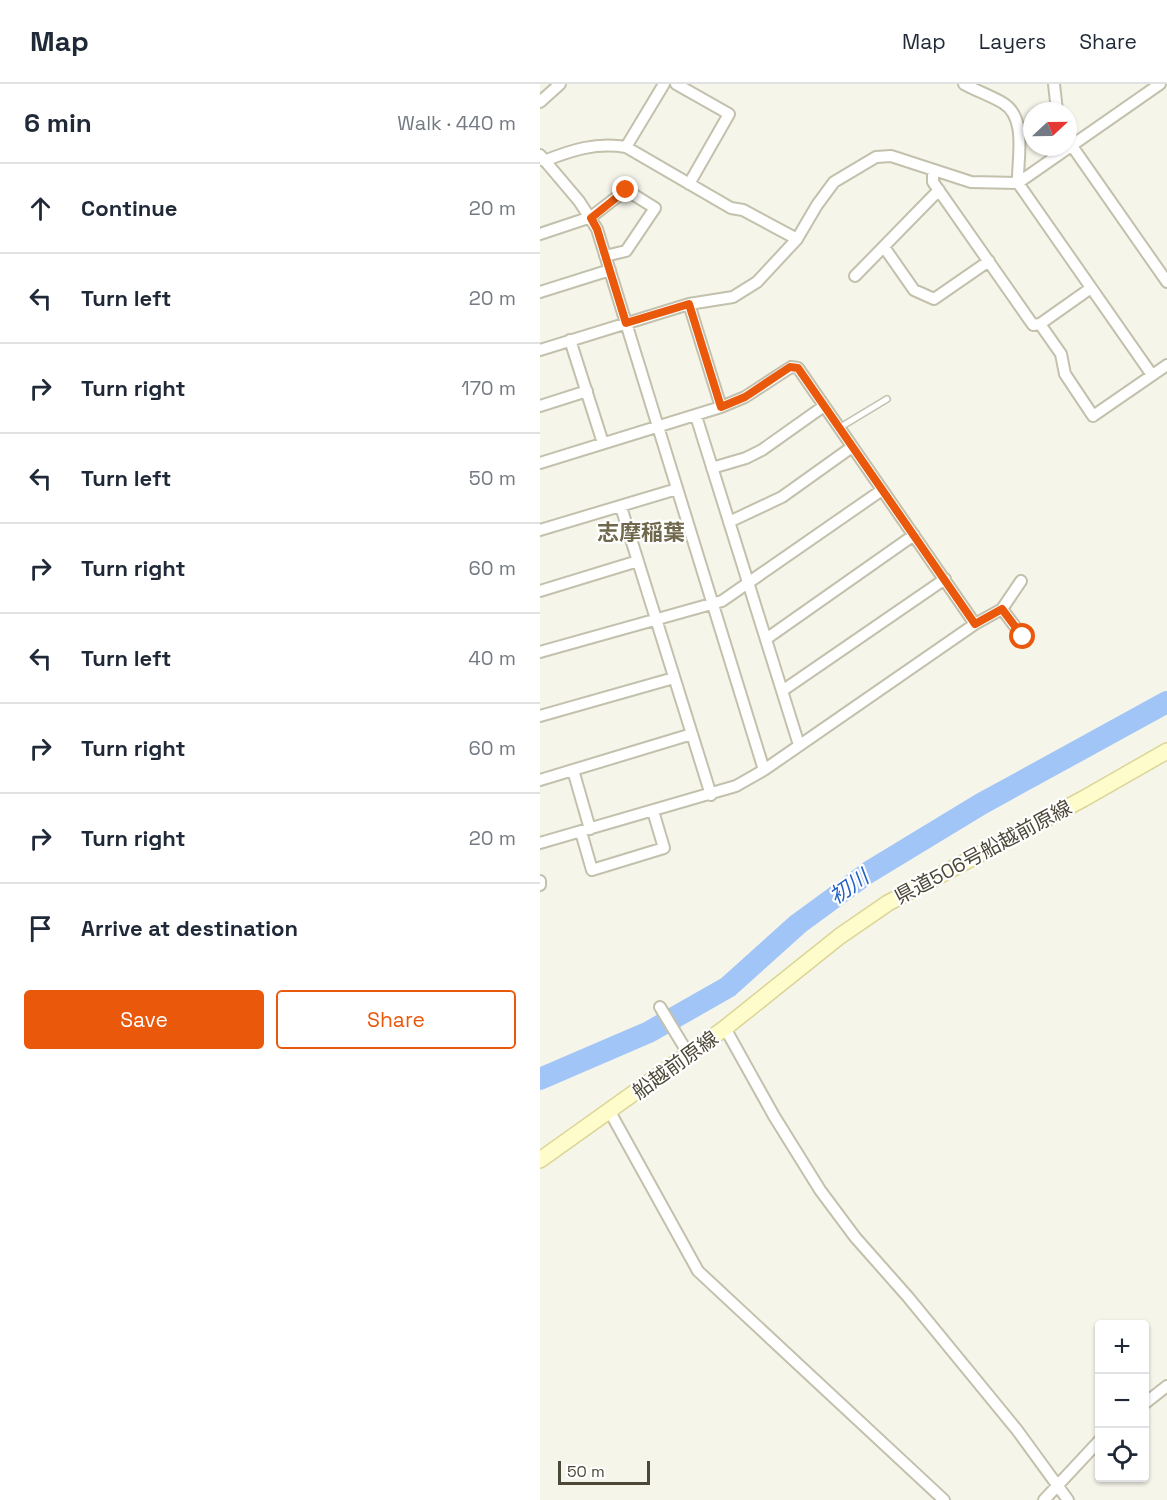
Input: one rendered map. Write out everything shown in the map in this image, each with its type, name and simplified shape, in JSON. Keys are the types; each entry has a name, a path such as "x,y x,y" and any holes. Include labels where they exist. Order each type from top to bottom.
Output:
{"main road":[{"name":"県道506号船越前原線","path":"806,963 888,903 1083,799 1167,751"},
{"name":"船越前原線","path":"540,1160 725,1028 806,963"}],"street":[{"path":"540,102 560,84"},
{"path":"626,147 664,84"},
{"path":"676,84 729,114 689,184"},
{"path":"964,84 1005,104 1013,114 1019,133 1018,183 1152,375"},
{"path":"1054,84 1056,102"},
{"path":"1077,142 1160,84"},
{"path":"764,770 597,229 591,218 544,165 585,146 626,147 731,208 743,210 797,239"},
{"path":"1077,153 1167,282"},
{"path":"540,350 689,304 733,297 758,282 797,239 834,182 876,157 891,156 972,182 1018,183 1053,156"},
{"path":"933,170 933,182 1033,325 1040,324 1091,288"},
{"path":"540,234 591,218 626,190 655,208 626,251 605,256"},
{"path":"855,276 939,190"},
{"path":"884,247 914,290 934,299 989,261"},
{"path":"540,292 610,270"},
{"path":"689,304 721,407"},
{"path":"1040,324 1061,354 1065,374 1093,416 1167,365"},
{"path":"570,340 603,443"},
{"path":"540,463 721,407 745,397 790,367 798,368 975,624"},
{"path":"540,406 587,392"},
{"path":"712,468 746,458 762,450 824,406"},
{"path":"696,416 799,745"},
{"path":"729,522 782,496 852,447"},
{"path":"540,530 677,489"},
{"path":"540,652 722,601 882,490"},
{"path":"621,507 711,795"},
{"path":"766,639 914,535"},
{"path":"540,591 638,561"},
{"path":"783,691 945,579"},
{"path":"540,843 736,786 764,770 975,624 1002,609 1021,581"},
{"path":"1002,609 1021,634"},
{"path":"540,716 674,678"},
{"path":"540,780 692,734"},
{"path":"573,770 592,870 664,848 653,811"},
{"path":"660,1007 689,1054"},
{"path":"725,1028 774,1116 820,1190 855,1237 908,1297 1017,1430 1068,1500"},
{"path":"610,1112 698,1270 944,1500"},
{"path":"1149,1400 1167,1386"},
{"path":"1044,1500 1095,1445"}],"lane":[{"path":"839,428 887,399"}],"waterway":[{"name":"初川","path":"540,1079 649,1032 728,987 798,924 869,872 981,804 1167,702"}],"district":[{"name":"志摩稲葉","path":"641,532"}],"route":[{"path":"626,190 591,218 597,229 626,323 689,304 721,407 745,397 790,367 798,368 975,624 1002,609 1023,637"}]}
